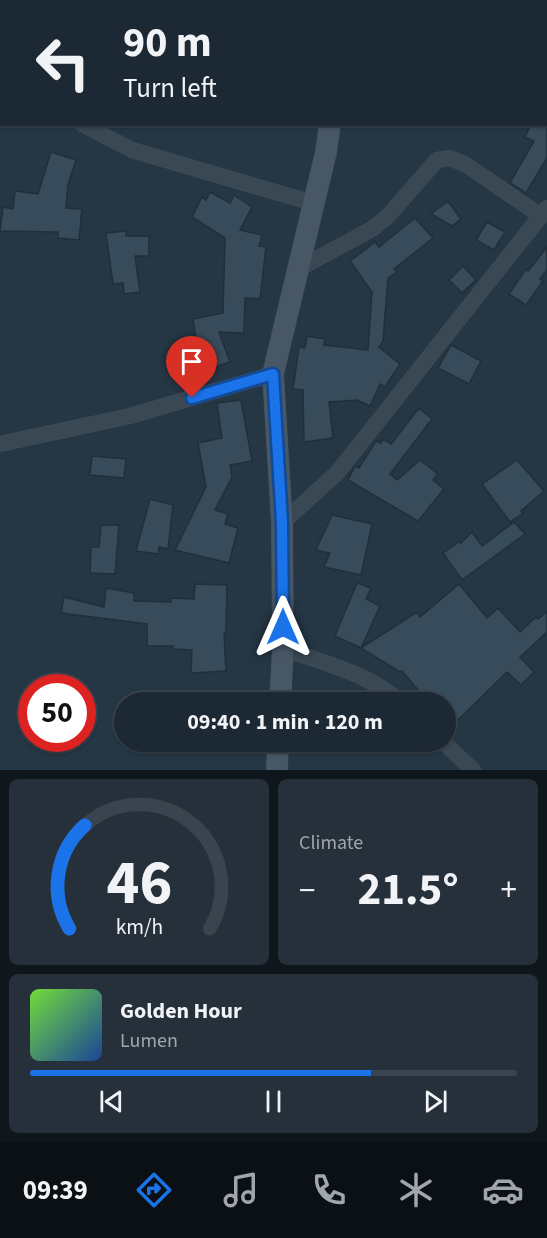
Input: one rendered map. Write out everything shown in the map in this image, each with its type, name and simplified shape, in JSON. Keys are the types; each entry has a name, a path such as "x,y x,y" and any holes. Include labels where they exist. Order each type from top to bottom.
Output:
{"main road":[{"path":"281,692 283,648 282,523 273,374 326,152 330,126"},
{"path":"277,770 278,752"}],"street":[{"path":"86,126 132,150 313,203"},
{"path":"282,523 337,473 544,212 465,164 448,158 437,160 387,217 372,228 296,270"},
{"path":"0,444 130,416 273,374"},
{"path":"283,648 368,680 389,692"},
{"path":"454,752 473,770"}],"building":[{"path":"530,126 547,126 547,158 526,193 510,183 534,141 525,137"},
{"path":"51,152 76,160 68,185 66,208 82,209 79,240 58,238 58,232 0,231 3,207 13,209 15,191 38,194"},
{"path":"210,192 230,203 234,195 252,207 240,230 262,235 259,246 266,247 260,299 245,298 244,333 219,332 230,362 183,378 176,358 193,352 190,342 196,340 193,319 223,313 225,238 192,217 202,197 206,200"},
{"path":"448,201 461,219 452,226 431,214"},
{"path":"415,218 433,238 394,269 397,272 388,278 383,341 379,347 400,364 385,387 380,384 370,406 357,400 329,402 333,438 304,442 303,390 293,389 299,347 305,348 307,336 325,339 324,345 368,350 372,292 350,261 375,242 379,247"},
{"path":"487,222 505,232 494,250 476,240"},
{"path":"126,231 126,236 149,236 149,256 135,256 140,292 124,294 123,283 113,284 106,233"},
{"path":"547,247 547,270 540,279 543,281 526,305 509,294 526,269 528,271"},
{"path":"463,266 476,280 462,293 449,280"},
{"path":"451,345 481,361 469,384 438,368"},
{"path":"241,400 252,461 230,465 232,477 215,510 228,514 225,524 238,528 229,563 175,550 206,487 198,443 222,438 217,403"},
{"path":"419,408 432,419 390,474 397,480 420,460 438,474 433,480 444,489 418,521 348,480 355,466 359,468 376,441 381,443 383,439 391,444"},
{"path":"92,456 126,459 124,478 90,475"},
{"path":"517,460 544,491 521,511 523,513 510,522 482,484"},
{"path":"150,499 173,505 168,549 159,547 158,554 136,551"},
{"path":"332,515 372,524 361,575 324,567 330,553 316,550"},
{"path":"514,522 525,534 462,580 443,553 459,542 461,543 472,532 482,546"},
{"path":"101,525 119,525 115,574 90,573 91,547 99,547"},
{"path":"357,583 371,588 366,599 380,606 361,648 335,636"},
{"path":"195,584 227,585 226,633 224,633 226,671 191,673 192,650 172,649 173,646 147,646 147,624 61,613 64,597 104,607 106,588 134,593 134,601 171,602 171,598 194,599"},
{"path":"459,584 487,618 498,608 520,632 536,617 538,619 547,611 547,632 520,657 534,672 521,685 507,672 458,720 456,718 456,692 420,692 402,671 400,672 361,648 417,612 420,617"}],"route":[{"path":"192,398 273,374 282,523 283,627"}]}
